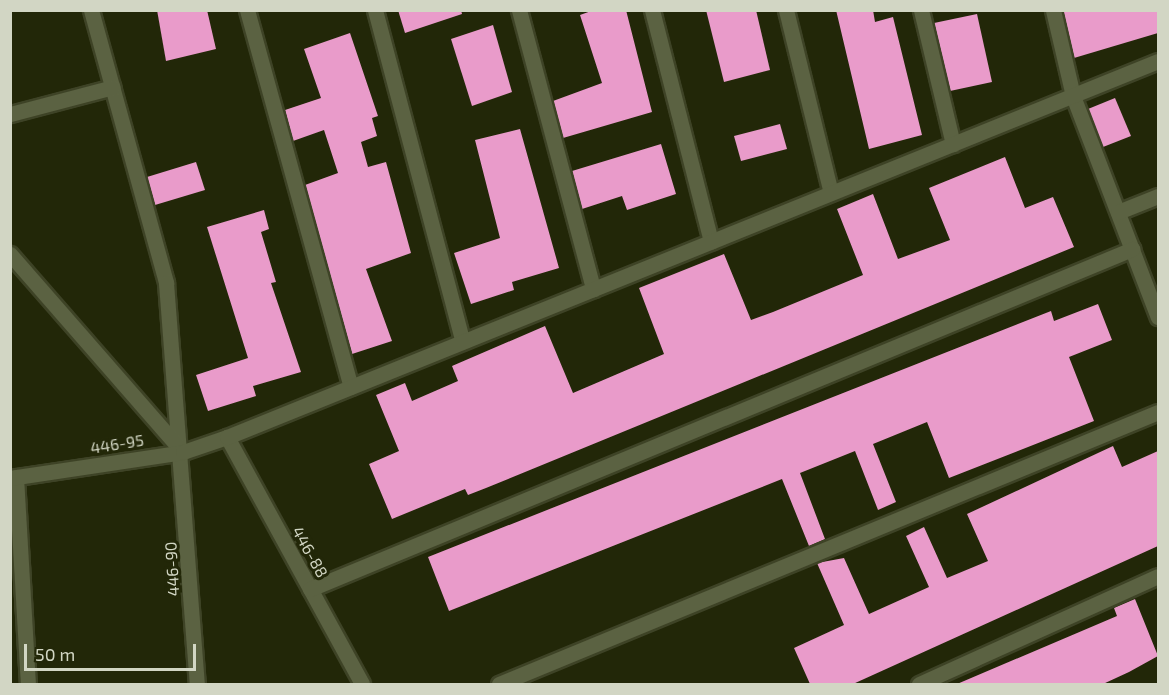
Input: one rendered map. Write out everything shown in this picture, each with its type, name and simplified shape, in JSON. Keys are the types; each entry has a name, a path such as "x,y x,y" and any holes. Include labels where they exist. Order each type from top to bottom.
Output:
{"street":[{"name":"446-90","path":"91,10 166,283 183,452 197,684"},
{"path":"248,10 351,387"},
{"path":"375,10 463,342"},
{"path":"519,10 593,289"},
{"path":"652,10 711,242"},
{"path":"786,10 831,193"},
{"path":"921,10 953,144"},
{"path":"1053,10 1073,96 1158,317"},
{"name":"446-95","path":"13,477 183,452 227,437 1158,61"},
{"path":"10,114 113,87"},
{"path":"1118,212 1158,196"},
{"path":"310,589 1132,249"},
{"path":"10,254 183,452"},
{"path":"499,684 1158,412"},
{"name":"446-88","path":"227,437 362,684"},
{"path":"13,477 28,684"},
{"path":"919,684 1158,576"}],"building":[{"path":"157,10 207,10 216,49 166,61"},
{"path":"398,10 461,10 462,14 405,33"},
{"path":"594,10 626,10 652,112 563,138 553,101 602,83 580,15"},
{"path":"706,10 756,10 770,70 724,82"},
{"path":"836,10 873,10 875,22 893,17 922,135 869,149"},
{"path":"1063,10 1158,10 1158,33 1074,58"},
{"path":"977,14 992,82 950,91 934,23"},
{"path":"493,25 512,92 472,106 451,39"},
{"path":"350,33 378,116 372,118 377,136 361,142 368,167 386,162 411,253 366,269 392,341 352,354 305,185 338,173 324,130 293,141 285,110 321,98 304,49"},
{"path":"1115,98 1131,136 1103,147 1088,109"},
{"path":"780,124 787,149 741,161 734,136"},
{"path":"520,129 559,268 512,282 514,290 471,304 454,253 500,238 475,140"},
{"path":"661,144 676,194 627,210 622,196 582,209 572,171"},
{"path":"1005,157 1025,208 1053,197 1074,247 486,488 468,495 465,489 392,519 369,464 399,451 376,395 405,383 412,401 458,381 452,366 545,326 573,393 664,354 639,288 724,254 751,320 863,275 837,209 873,194 898,259 950,240 929,188"},
{"path":"196,162 205,190 155,205 147,177"},
{"path":"264,210 269,229 261,232 276,282 271,283 301,372 253,386 256,396 208,411 196,375 248,358 207,227"},
{"path":"1098,304 1112,340 1069,357 1094,421 949,478 927,422 873,444 896,502 878,510 855,451 800,473 825,539 809,546 782,479 449,611 428,557 1051,311 1054,321"},
{"path":"1113,446 1122,467 1158,451 1158,546 853,684 810,684 794,648 844,625 817,563 844,558 869,614 929,587 906,536 924,527 947,578 988,561 967,514"},
{"path":"1135,599 1158,656 1129,672 1103,684 957,684 1117,616 1114,608"}]}
